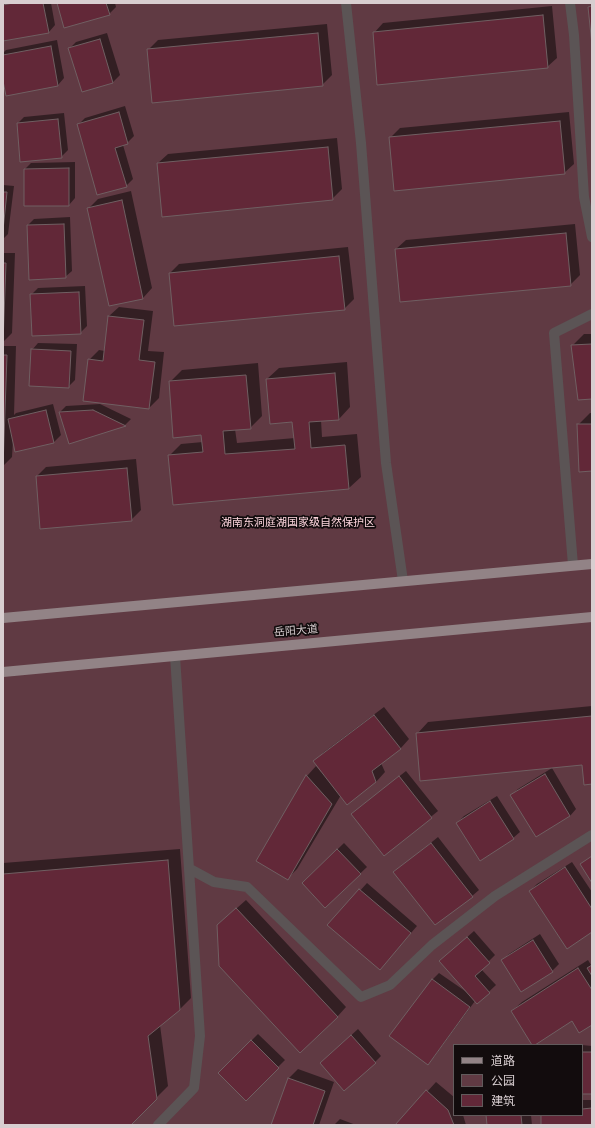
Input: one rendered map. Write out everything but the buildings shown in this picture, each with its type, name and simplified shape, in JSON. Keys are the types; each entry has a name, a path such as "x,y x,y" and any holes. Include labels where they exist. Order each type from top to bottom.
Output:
{"main road":[{"path":"3,618 592,564"},
{"name":"岳阳大道","path":"3,672 592,617"}],"street":[{"path":"346,3 361,143 386,463 404,581"},
{"path":"570,3 574,35 584,197 592,237"},
{"path":"573,566 554,333 592,314"},
{"path":"158,1125 194,1088 200,1036 175,656"},
{"path":"190,869 214,882 247,887 361,997 390,985 432,945 495,896 592,834"}],"green space":[{"name":"湖南东洞庭湖国家级自然保护区","path":"3,3 592,3 592,1125 3,1125"}]}
